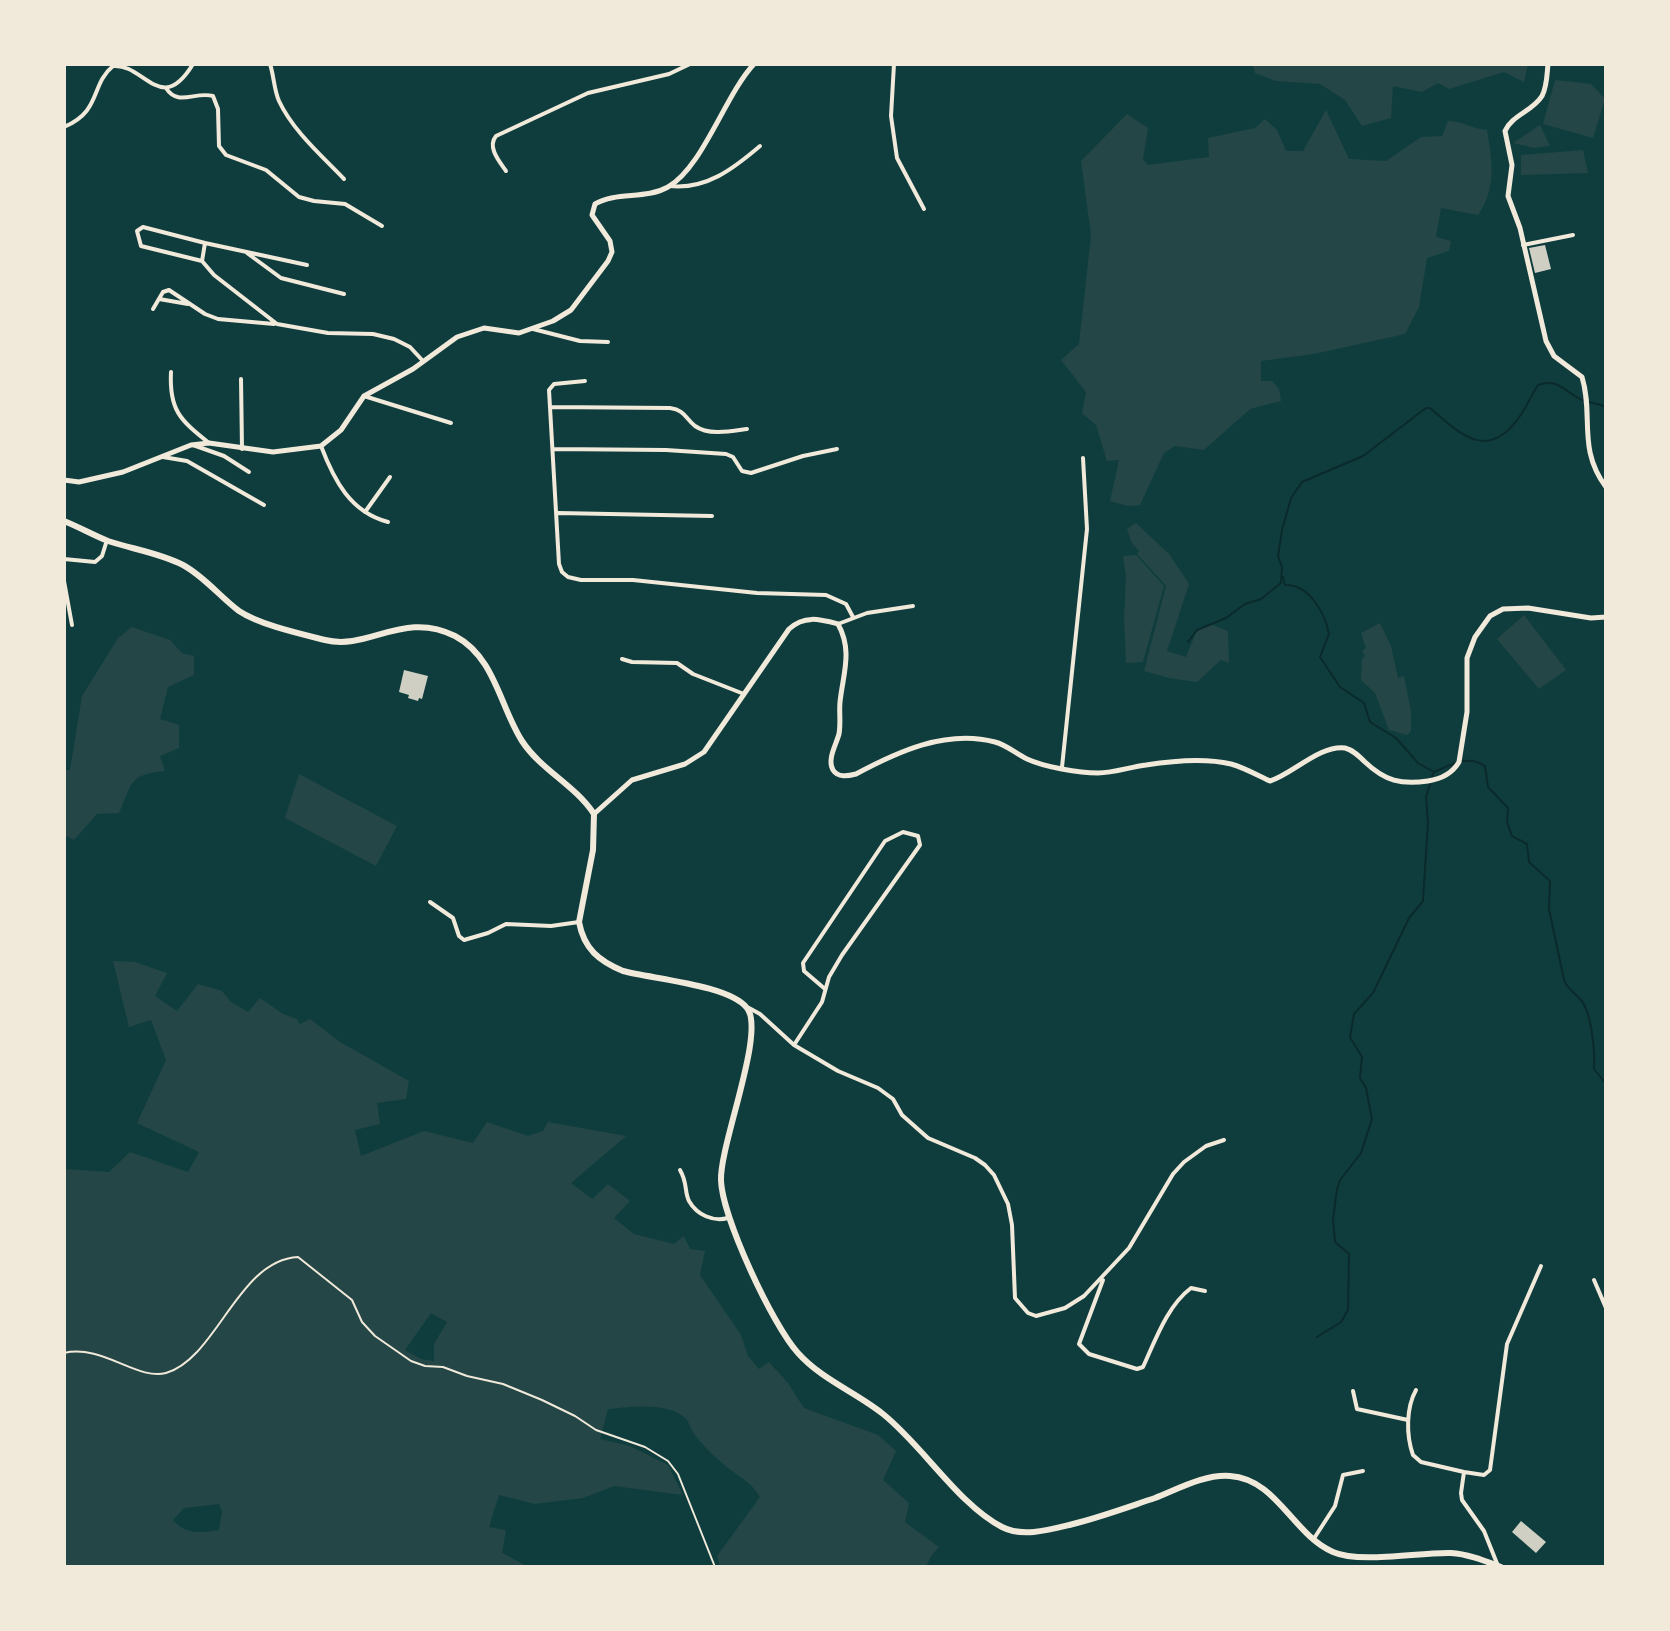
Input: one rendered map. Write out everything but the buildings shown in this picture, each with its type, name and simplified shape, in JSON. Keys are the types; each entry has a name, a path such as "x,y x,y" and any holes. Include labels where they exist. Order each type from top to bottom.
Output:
{"highway":[{"path":"64,521 107,540 180,564 246,615 323,640 344,643 414,626 457,637 482,661 527,747 575,790 594,814 593,850 579,922 586,943 608,965 644,977 729,994 747,1007 753,1016 750,1044 721,1165 722,1190 742,1254 795,1350 806,1361 883,1414 969,1502 1002,1527 1016,1532 1030,1532 1073,1524 1205,1479 1232,1476 1254,1482 1265,1490 1313,1540 1340,1555 1455,1553 1500,1566"}],"street":[{"path":"166,88 184,76 193,64"},
{"path":"270,64 283,107 308,141 344,179"},
{"path":"506,171 493,148 496,136 588,93 669,74 690,64"},
{"path":"64,480 79,482 123,472 191,445 209,443 286,452 321,446 341,430 364,396 469,331 484,328 512,334 533,329 571,310 611,256 612,244 592,215 595,204 606,199 655,193 669,186 698,154 737,86 754,64"},
{"path":"894,64 891,116 897,158 924,209"},
{"path":"1548,64 1542,95 1511,121 1505,131 1512,165 1508,196 1520,228 1546,341 1554,356 1582,377 1591,458 1606,487"},
{"path":"64,127 87,112 113,66 127,67 179,98 204,94 215,98 219,146 226,155 266,170 299,197 345,204 382,226"},
{"path":"669,186 692,187 711,181 760,146"},
{"path":"277,324 214,275 202,261 141,246 137,231 143,227 307,265"},
{"path":"1523,245 1573,235"},
{"path":"202,261 205,243"},
{"path":"245,252 281,278 344,294"},
{"path":"153,309 163,292 169,290 218,319 277,324 328,333 382,336 410,347 423,361"},
{"path":"159,299 191,304"},
{"path":"533,329 580,341 608,342"},
{"path":"171,372 170,397 175,410 209,443"},
{"path":"241,379 242,449"},
{"path":"585,381 551,386 559,564 562,572 581,580 649,581 757,593 826,595 846,604 853,617"},
{"path":"364,396 451,423"},
{"path":"550,407 670,408 682,410 693,424 702,429 747,429"},
{"path":"191,445 224,456 249,472"},
{"path":"321,446 336,481 365,512 388,522"},
{"path":"554,449 726,454 733,457 742,471 751,473 818,451 837,449"},
{"path":"161,457 187,461 264,505"},
{"path":"1062,767 1087,529 1083,458"},
{"path":"365,512 390,477"},
{"path":"558,513 712,516"},
{"path":"64,559 95,562 102,556 107,540"},
{"path":"64,581 72,625"},
{"path":"594,814 632,780 685,764 704,752 796,622 808,618 838,624 881,610 913,606"},
{"path":"838,624 843,633 848,661 838,736 831,760 837,774 856,774 911,747 960,740 995,742 1045,766 1097,773 1159,763 1228,763 1270,781 1334,748 1344,748 1354,751 1384,778 1409,784 1439,779 1455,768 1467,712 1467,658 1475,637 1490,616 1503,609 1528,608 1591,618 1606,617"},
{"path":"622,659 677,663 693,674 744,694"},
{"path":"794,1045 822,1002 842,955 916,852 921,842 918,836 903,832 885,841 803,963 804,971 825,989"},
{"path":"430,902 453,918 462,939 488,933 506,924 551,926 579,922"},
{"path":"747,1007 760,1014 794,1045 838,1071 878,1088 893,1099 902,1115 928,1138 975,1158 994,1175 1008,1204 1012,1225 1013,1282 1015,1298 1020,1306 1036,1316 1049,1314 1084,1296 1097,1293"},
{"path":"1084,1296 1129,1248 1173,1174 1194,1153 1224,1140"},
{"path":"680,1170 687,1182 687,1196 697,1210 706,1217 731,1217"},
{"path":"1416,1390 1409,1405 1408,1420 1411,1450 1416,1459 1484,1475 1490,1470 1507,1344 1541,1266"},
{"path":"1104,1278 1079,1341 1081,1349 1140,1369 1182,1296 1191,1288 1205,1291"},
{"path":"1594,1280 1606,1308"},
{"path":"1353,1391 1357,1409 1408,1420"},
{"path":"1313,1540 1335,1506 1343,1475 1363,1471"},
{"path":"1464,1472 1462,1500 1484,1531 1500,1566"}],"path":[{"path":"64,1353 95,1353 140,1371 163,1374 183,1365 206,1341 231,1304 267,1269 282,1257 298,1257 352,1300 362,1322 375,1336 411,1361 503,1384 575,1416 596,1430 645,1447 668,1461 678,1474 715,1567"}],"shaded area":[{"path":"1252,64 1528,64 1524,82 1504,72 1449,89 1438,83 1422,92 1393,86 1391,118 1362,126 1345,100 1320,84 1276,81 1255,73"},
{"path":"1555,80 1591,84 1605,99 1593,138 1543,124"},
{"path":"1326,110 1349,159 1386,161 1421,137 1442,136 1448,121 1487,130 1492,174 1484,205 1478,215 1441,208 1436,237 1451,241 1449,251 1427,258 1419,307 1405,334 1314,354 1261,361 1261,381 1272,381 1279,389 1281,401 1250,409 1204,450 1175,446 1164,453 1140,505 1128,506 1110,501 1119,460 1107,461 1096,425 1082,413 1086,392 1061,360 1079,344 1091,235 1081,161 1127,114 1148,128 1143,159 1148,165 1209,157 1208,138 1255,128 1265,119 1277,130 1286,151 1303,151"},
{"path":"1540,125 1550,146 1534,148 1513,143"},
{"path":"1583,150 1588,173 1521,175 1521,155"},
{"path":"1136,523 1169,554 1189,584 1167,651 1186,657 1197,630 1210,624 1228,631 1229,663 1221,660 1197,682 1144,671 1166,586 1137,554 1139,551 1127,529"},
{"path":"1136,555 1164,586 1143,662 1126,663 1126,577 1123,556"},
{"path":"1524,615 1566,670 1539,689 1497,639"},
{"path":"1380,623 1391,646 1398,678 1404,676 1411,711 1411,731 1407,735 1389,730 1375,693 1361,680 1362,659 1365,656 1362,651 1366,648 1361,633"},
{"path":"132,627 170,640 182,653 194,656 194,675 168,687 160,719 179,725 179,748 160,756 165,771 144,775 133,782 119,813 97,814 74,840 64,835 64,770 70,770 82,696 118,638"},
{"path":"299,774 397,826 376,866 285,818"},
{"path":"113,961 135,962 167,973 155,996 177,1011 198,984 222,991 231,1002 248,1012 260,998 283,1014 297,1019 300,1024 310,1019 340,1042 409,1081 406,1099 377,1103 380,1124 355,1130 361,1156 424,1131 473,1143 487,1122 528,1136 543,1131 548,1122 626,1136 571,1183 592,1199 608,1184 630,1201 614,1218 634,1234 674,1244 684,1236 690,1249 705,1251 700,1275 741,1335 748,1356 759,1369 769,1362 788,1383 804,1408 878,1435 896,1451 883,1480 909,1503 905,1522 939,1547 926,1567 720,1567 717,1556 760,1497 748,1482 707,1449 680,1414 661,1408 639,1407 608,1409 600,1439 630,1446 668,1465 683,1495 614,1486 583,1498 535,1504 499,1495 489,1527 506,1530 502,1553 529,1567 64,1567 64,1169 109,1172 130,1152 188,1172 199,1152 137,1123 166,1060 151,1020 129,1027","holes":["431,1313 447,1322 434,1344 434,1361 421,1359 405,1350","219,1504 222,1511 219,1530 189,1531 173,1520 184,1508"]}],"waterway":[{"path":"1188,642 1197,630 1226,618 1245,604 1261,599 1281,583 1282,567 1278,556 1282,530 1291,498 1302,482 1363,456 1426,408 1466,436 1488,441 1511,428 1538,385 1556,384 1580,399 1606,407"},
{"path":"1283,577 1285,585 1301,589 1320,609 1329,634 1320,657 1340,687 1364,703 1370,722 1396,738 1418,763 1434,772 1432,777"},
{"path":"1434,772 1466,761 1485,766 1488,787 1508,808 1507,822 1512,836 1527,844 1529,862 1550,881 1549,909 1564,980 1584,1005 1590,1022 1594,1069 1606,1084"},
{"path":"1317,1337 1341,1322 1348,1310 1349,1254 1335,1242 1333,1219 1340,1180 1361,1153 1372,1119 1366,1088 1360,1078 1362,1057 1350,1037 1354,1014 1373,993 1409,918 1423,901 1428,822 1426,797 1430,784"}]}
